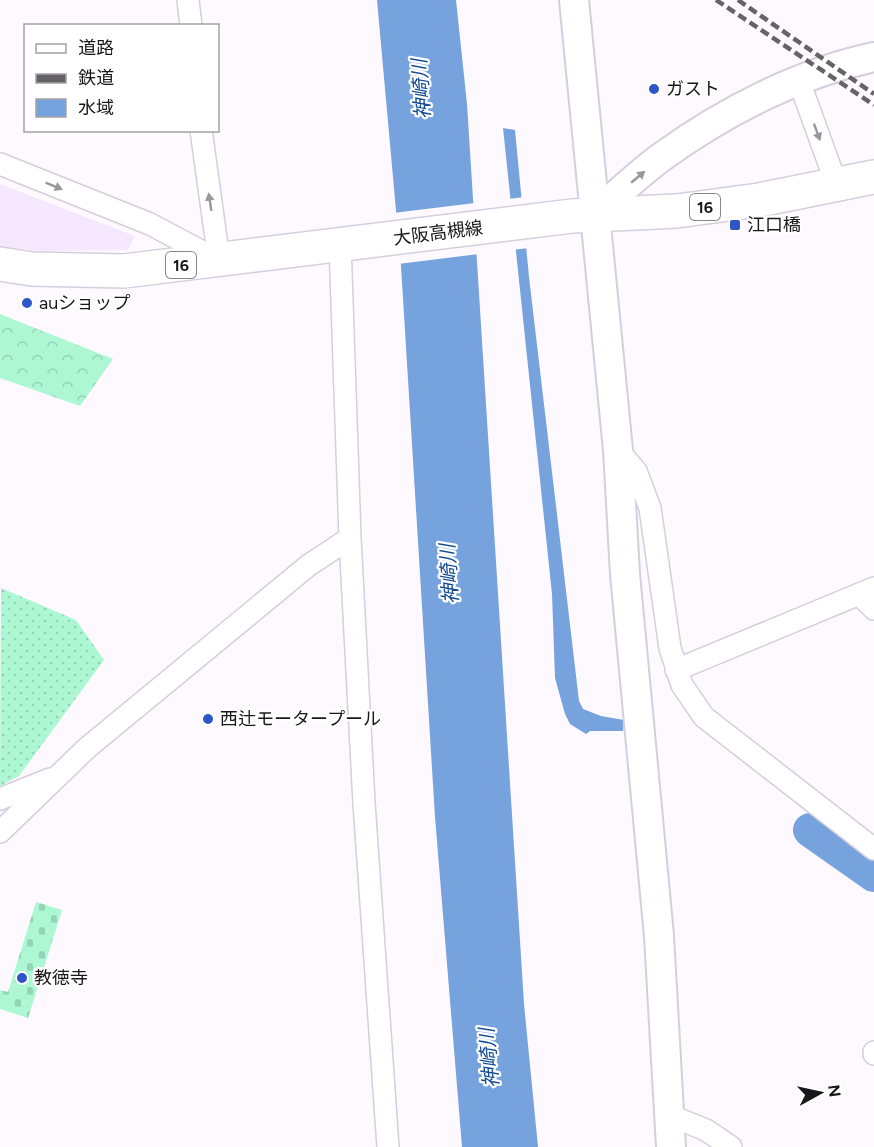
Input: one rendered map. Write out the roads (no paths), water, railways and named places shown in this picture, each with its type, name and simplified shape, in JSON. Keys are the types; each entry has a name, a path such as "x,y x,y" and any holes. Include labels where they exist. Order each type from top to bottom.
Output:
{"main road":[{"name":"大阪高槻線","path":"0,264 32,269 124,271 582,216 676,211 731,204 874,177"}],"street":[{"path":"188,0 191,24"},
{"path":"574,0 582,216 618,450 625,574 659,936 671,1147"},
{"path":"582,216 663,156 745,106 799,81 848,63 874,57"},
{"path":"799,81 836,183"},
{"path":"201,132 219,260"},
{"path":"0,164 150,224 219,260"},
{"path":"350,243 350,538 363,803 388,1147"},
{"path":"618,450 636,471 650,508 670,648 676,670 689,698 704,717 874,849"},
{"path":"0,832 87,748 309,565 350,538"},
{"path":"676,670 869,597"},
{"path":"0,799 61,774"},
{"path":"669,1115 706,1130 732,1147"}],"water":[{"name":"神崎川","path":"377,0 456,0 467,104 524,1004 538,1147 462,1147 435,817 401,266"},
{"path":"503,128 515,130 529,277 579,701 583,709 601,716 624,720 623,731 590,731 586,734 570,724 555,678 552,594"}],"waterway":[{"path":"810,830 874,875"}],"railway":[{"path":"716,0 874,105"},
{"path":"738,0 874,94"}],"place":[{"name":"ガスト","path":"654,89"},
{"name":"江口橋","path":"735,225"},
{"name":"auショップ","path":"27,303"},
{"name":"西辻モータープール","path":"208,719"},
{"name":"教徳寺","path":"22,978"}]}
